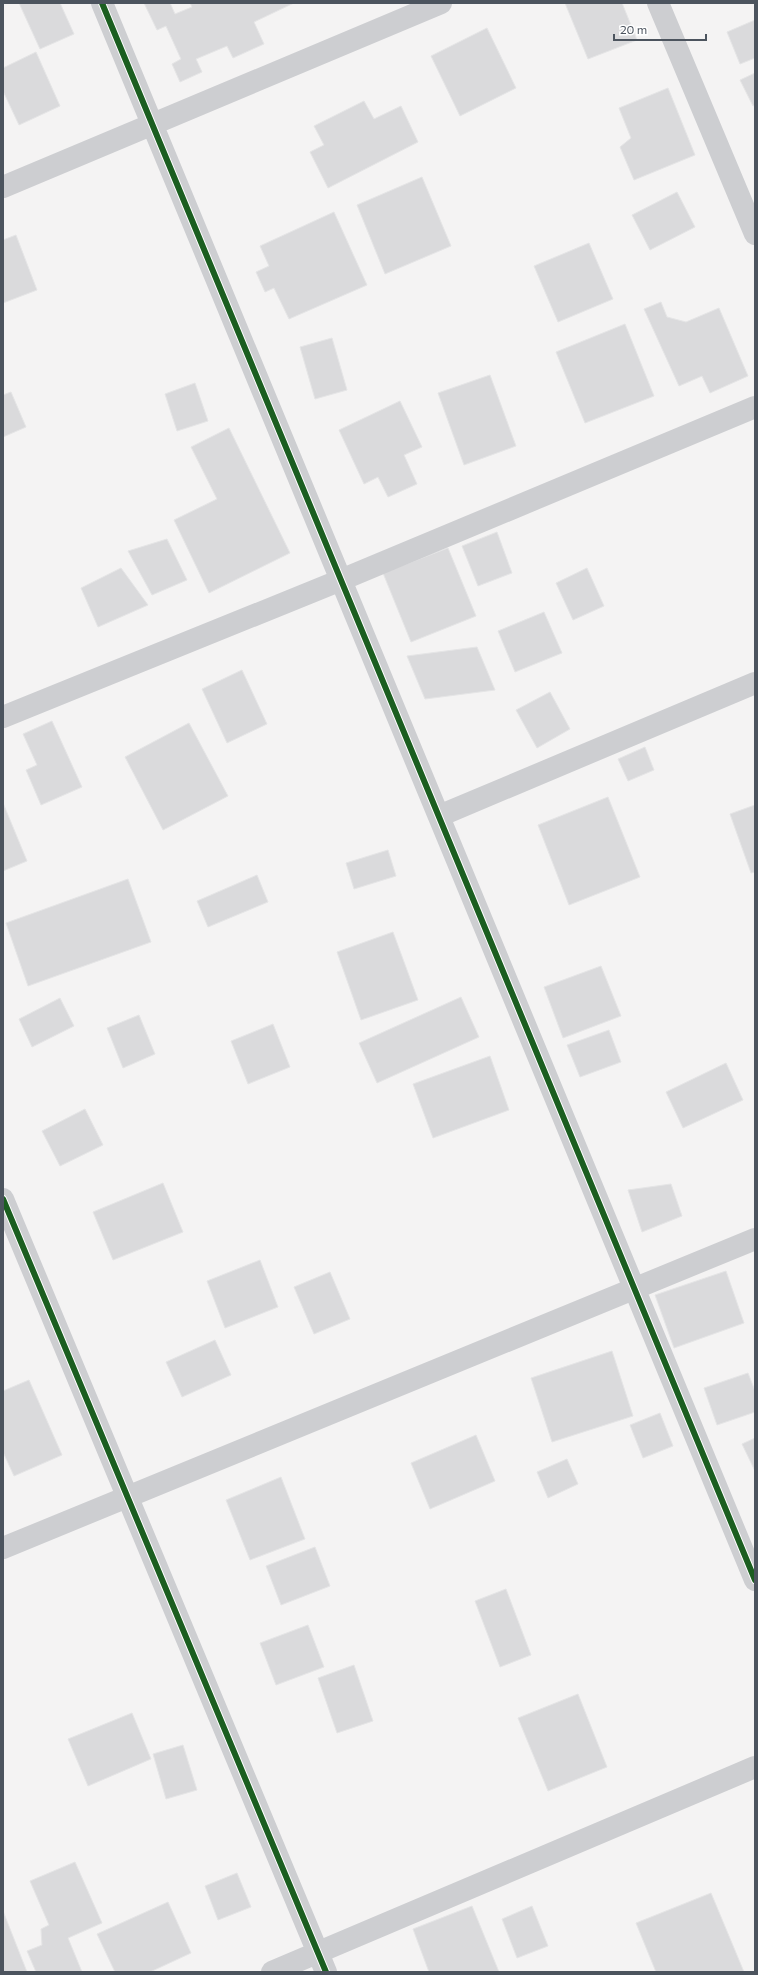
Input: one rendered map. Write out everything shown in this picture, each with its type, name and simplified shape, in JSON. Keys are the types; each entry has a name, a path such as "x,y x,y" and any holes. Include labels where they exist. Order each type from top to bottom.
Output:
{"street":[{"path":"102,3 755,1580"},
{"path":"3,187 441,3"},
{"path":"658,3 755,234"},
{"path":"3,717 341,580 755,407"},
{"path":"439,816 755,683"},
{"path":"3,1199 322,1963"},
{"path":"3,1548 755,1239"},
{"path":"272,1972 322,1963 755,1767"}],"building":[{"path":"19,3 60,3 74,34 40,49"},
{"path":"144,3 170,3 175,14 192,7 190,3 294,3 254,22 264,44 233,58 227,46 196,59 202,72 180,82 172,64 181,59 166,26 157,30"},
{"path":"565,3 622,3 637,40 588,59"},
{"path":"755,20 755,58 740,64 727,32"},
{"path":"487,28 516,88 460,116 431,56"},
{"path":"36,52 60,106 19,125 3,91 3,68"},
{"path":"755,73 755,105 753,106 740,80"},
{"path":"668,88 695,155 634,180 620,147 631,138 619,108"},
{"path":"364,101 374,119 401,106 418,142 328,188 310,152 324,145 314,126"},
{"path":"422,177 451,246 385,274 357,205"},
{"path":"677,192 695,227 650,250 632,215"},
{"path":"334,212 367,285 289,319 274,288 265,292 256,272 269,266 260,246"},
{"path":"16,235 37,290 3,303 3,240"},
{"path":"589,243 613,299 558,322 534,266"},
{"path":"661,302 667,317 686,322 719,308 748,376 710,393 702,376 679,386 644,309"},
{"path":"625,324 654,396 585,423 556,352"},
{"path":"332,338 347,390 315,399 300,347"},
{"path":"490,375 516,446 464,465 438,393"},
{"path":"195,383 208,421 177,431 165,394"},
{"path":"11,392 26,427 3,437 3,395"},
{"path":"400,401 422,447 404,455 417,484 388,497 378,477 364,484 339,430"},
{"path":"229,428 290,553 209,593 174,520 217,499 191,447"},
{"path":"497,532 512,573 478,586 462,546"},
{"path":"167,539 187,580 152,595 128,551"},
{"path":"448,548 476,616 411,642 383,573"},
{"path":"121,568 148,605 98,627 81,588"},
{"path":"587,568 604,606 573,620 556,583"},
{"path":"544,612 562,653 515,672 498,631"},
{"path":"477,647 495,690 425,699 407,656"},
{"path":"242,670 267,724 227,743 202,689"},
{"path":"550,692 570,729 537,748 516,710"},
{"path":"52,721 82,787 41,805 26,770 37,765 23,734"},
{"path":"189,723 228,796 163,830 125,757"},
{"path":"645,747 654,770 628,781 618,759"},
{"path":"608,797 640,877 569,905 538,825"},
{"path":"3,803 27,861 3,871"},
{"path":"755,805 755,872 751,873 730,814"},
{"path":"388,850 396,876 354,889 346,863"},
{"path":"257,875 268,902 208,927 197,901"},
{"path":"128,879 151,942 28,986 6,923"},
{"path":"393,932 418,1000 361,1020 337,952"},
{"path":"601,966 621,1016 563,1038 544,987"},
{"path":"461,997 479,1037 377,1083 359,1043"},
{"path":"60,998 74,1026 32,1047 19,1019"},
{"path":"139,1015 155,1054 123,1068 107,1028"},
{"path":"273,1024 290,1067 248,1084 231,1041"},
{"path":"609,1030 621,1062 580,1077 567,1045"},
{"path":"490,1056 509,1110 433,1138 413,1084"},
{"path":"726,1063 743,1100 683,1128 666,1092"},
{"path":"85,1109 103,1145 60,1166 42,1131"},
{"path":"163,1183 183,1232 113,1260 93,1212"},
{"path":"671,1184 682,1216 642,1232 628,1190"},
{"path":"260,1260 278,1307 225,1328 207,1281"},
{"path":"726,1271 744,1323 674,1348 655,1295"},
{"path":"330,1272 350,1319 314,1334 294,1287"},
{"path":"215,1340 231,1375 182,1397 166,1362"},
{"path":"612,1351 633,1416 552,1442 531,1378"},
{"path":"748,1373 755,1391 755,1412 717,1425 704,1388"},
{"path":"29,1380 62,1455 14,1476 3,1452 3,1391"},
{"path":"660,1413 673,1446 643,1458 630,1425"},
{"path":"476,1435 495,1481 430,1509 411,1463"},
{"path":"755,1438 755,1471 742,1444"},
{"path":"567,1459 578,1484 548,1498 537,1472"},
{"path":"281,1477 305,1539 250,1560 226,1500"},
{"path":"315,1547 330,1586 281,1605 266,1566"},
{"path":"506,1589 531,1655 500,1667 475,1601"},
{"path":"308,1625 324,1667 276,1685 260,1643"},
{"path":"354,1665 373,1721 337,1733 318,1678"},
{"path":"578,1694 607,1767 548,1791 518,1718"},
{"path":"132,1713 151,1759 88,1786 68,1739"},
{"path":"183,1745 197,1790 166,1799 153,1754"},
{"path":"75,1862 102,1923 68,1938 82,1972 36,1972 27,1951 42,1945 41,1929 49,1925 30,1881"},
{"path":"237,1873 251,1907 218,1920 205,1886"},
{"path":"711,1893 744,1972 656,1972 636,1923"},
{"path":"168,1902 191,1953 150,1972 115,1972 97,1934"},
{"path":"472,1906 499,1972 429,1972 413,1929"},
{"path":"532,1906 548,1946 517,1958 502,1919"},
{"path":"3,1911 27,1972 3,1972"}],"cycle path":[{"path":"102,3 755,1580"},
{"path":"3,1199 326,1972"}]}
